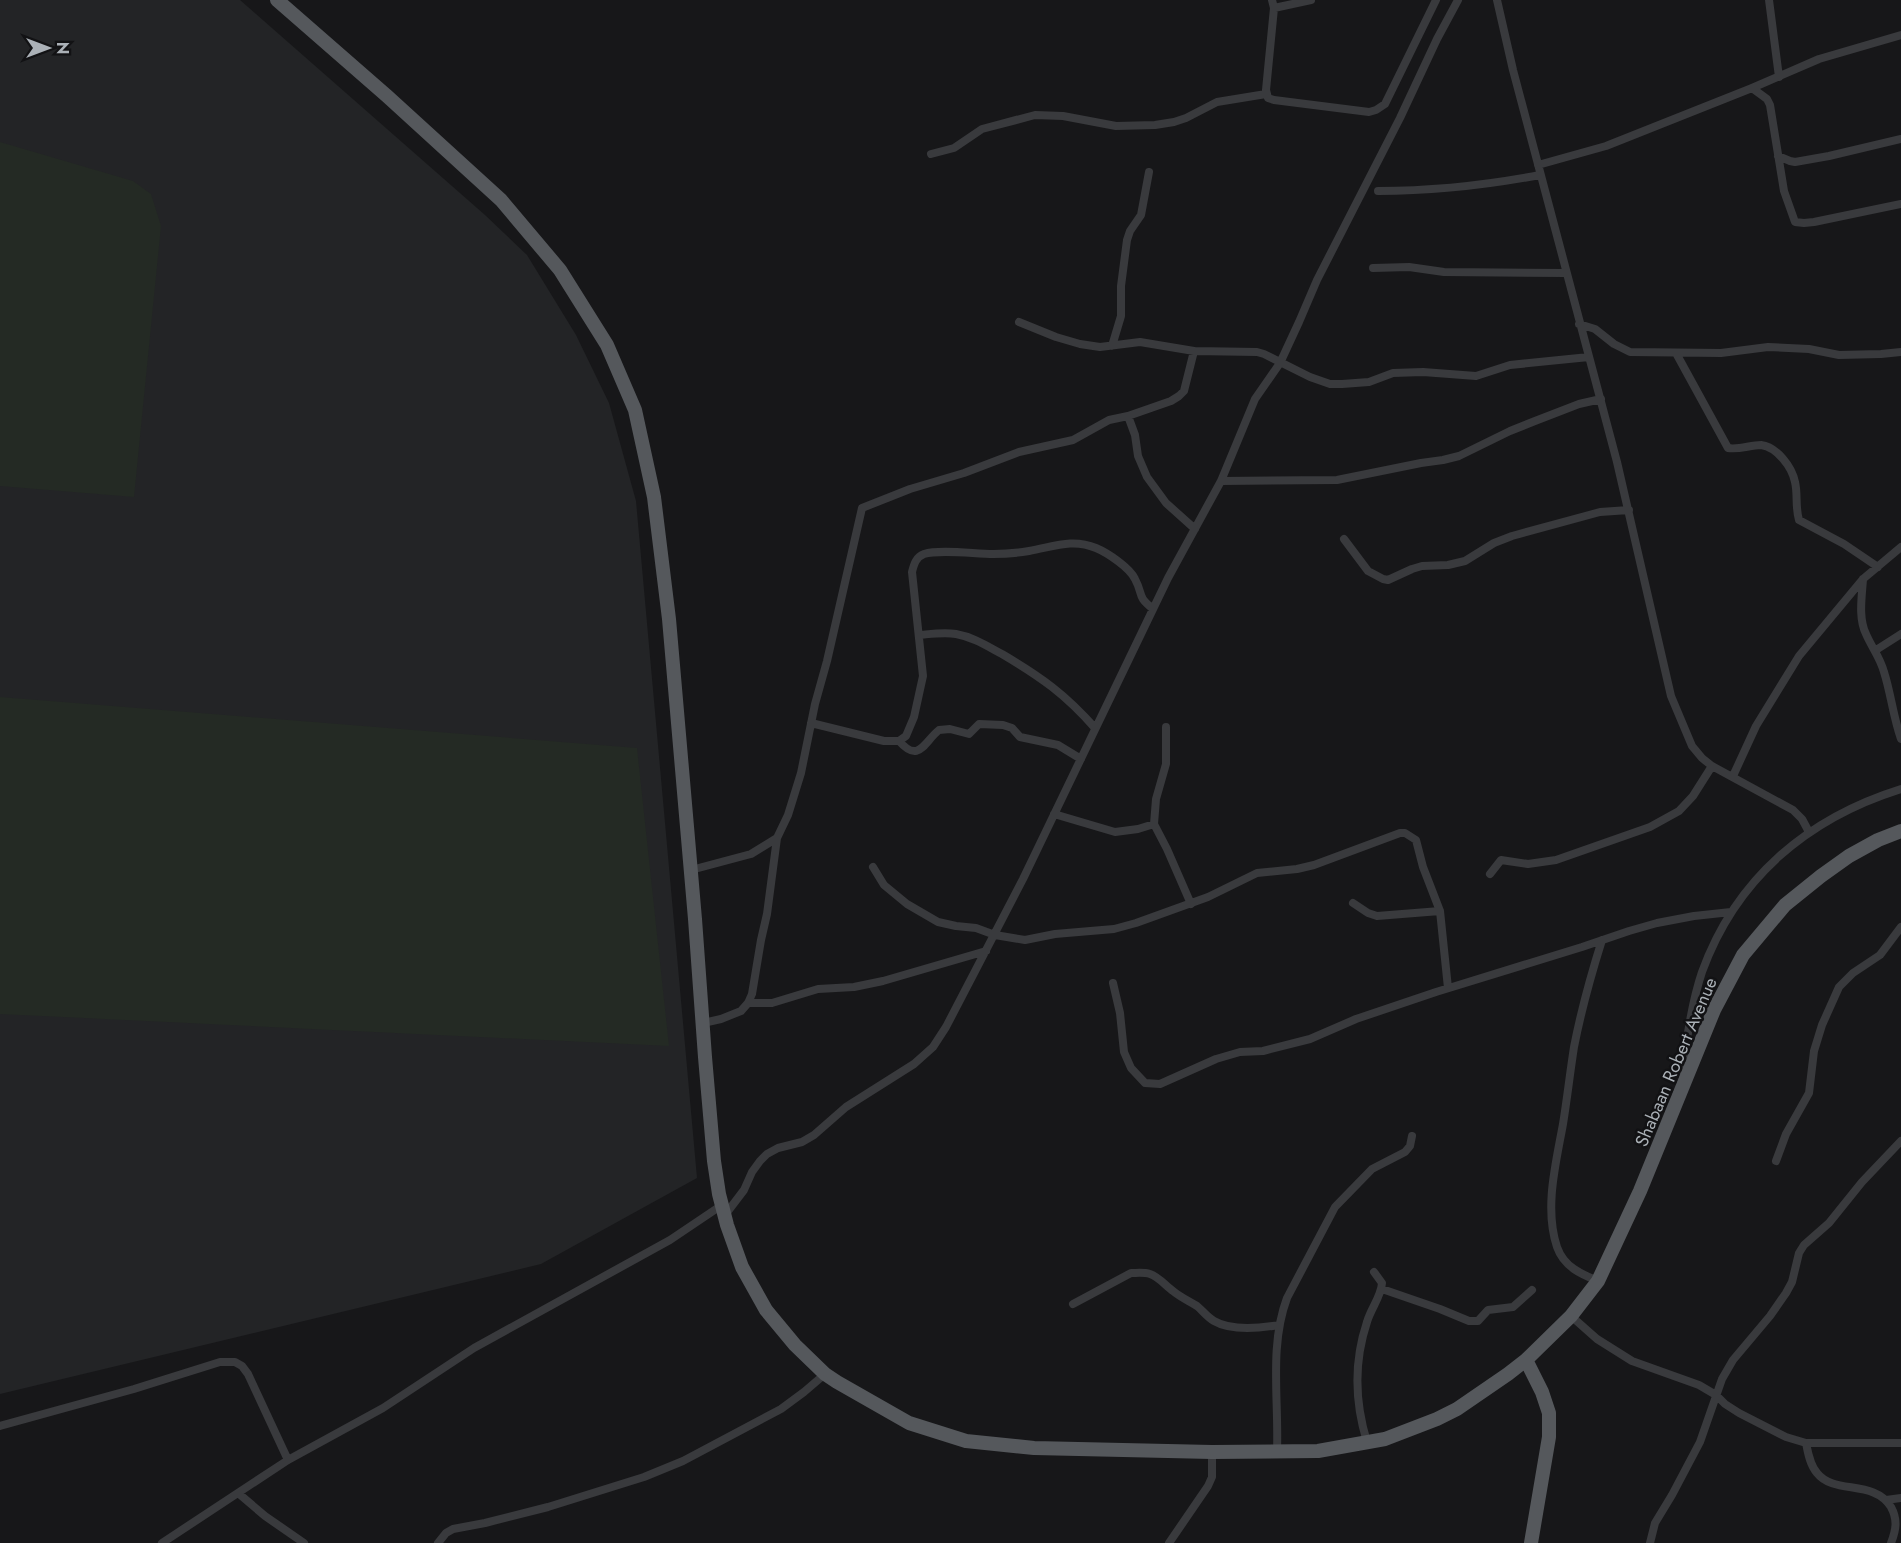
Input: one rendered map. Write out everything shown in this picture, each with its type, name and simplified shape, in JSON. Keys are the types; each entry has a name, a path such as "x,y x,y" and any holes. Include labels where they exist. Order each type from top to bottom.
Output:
{"main road":[{"name":"Shabaan Robert Avenue","path":"277,0 501,200 560,270 607,345 635,410 654,497 669,619 714,1161 719,1194 742,1267 766,1310 795,1345 825,1374 909,1423 966,1441 1034,1448 1212,1452 1318,1451 1385,1439 1437,1419 1457,1408 1526,1360 1561,1328 1598,1281 1662,1140 1682,1085 1714,1010 1743,955 1785,905 1849,856 1878,840 1901,831"},
{"path":"1526,1360 1542,1392 1549,1413 1550,1437 1531,1543"}],"street":[{"path":"1311,0 1273,4 1266,94 1270,99 1283,102 1340,107 1362,112 1376,110 1385,104 1436,0"},
{"path":"162,1543 288,1460 383,1408 474,1348 724,1210 744,1190 756,1166 767,1154 778,1148 802,1142 814,1135 840,1112 914,1064 933,1047 986,951 1168,578 1221,482 1255,399 1280,363 1317,280 1458,0"},
{"path":"1497,0 1513,70 1629,510 1671,696 1692,746 1702,758 1712,766 1793,810 1802,819 1809,832"},
{"path":"1769,0 1779,77"},
{"path":"1378,191 1414,191 1493,184 1606,146 1819,59 1901,35"},
{"path":"1752,88 1767,99 1770,105 1784,191 1793,219 1798,223 1838,218 1901,204"},
{"path":"931,154 954,148 982,129 1035,116 1063,116 1116,126 1155,125 1174,123 1217,102 1266,94"},
{"path":"1778,156 1795,162 1901,139"},
{"path":"1112,346 1121,316 1121,286 1127,240 1142,211 1149,172"},
{"path":"1373,268 1409,267 1444,272 1566,273"},
{"path":"1019,322 1056,337 1100,347 1140,342 1194,351 1257,352 1330,384 1369,382 1393,373 1423,372 1476,376 1510,365 1589,357"},
{"path":"1579,324 1595,330 1624,351 1721,353 1768,347 1809,349 1839,356 1901,352"},
{"path":"703,1023 741,1011 752,994 767,914 777,838 798,788 811,723 862,508 1019,452 1073,440 1109,420 1171,401 1184,391 1194,351"},
{"path":"1676,352 1728,448 1760,445 1775,450 1786,464 1795,482 1799,520 1844,544 1878,567"},
{"path":"1221,482 1337,480 1443,460 1459,456 1534,421 1579,404 1601,399"},
{"path":"1128,416 1135,435 1138,456 1147,477 1166,503 1195,529"},
{"path":"1344,539 1368,571 1388,580 1422,566 1448,566 1465,561 1494,543 1512,536 1600,512 1629,510"},
{"path":"811,723 876,740 898,741 906,736 921,686 923,668 912,572 916,561 923,555 1006,553 1030,551 1061,543 1077,543 1097,548 1121,563 1135,577 1141,599 1153,609"},
{"path":"1733,777 1748,741 1789,671 1863,579 1901,547"},
{"path":"1863,579 1863,628 1876,650 1884,672 1901,739"},
{"path":"919,635 954,634 974,639 1052,685 1075,705 1095,728"},
{"path":"1876,650 1901,634"},
{"path":"898,741 908,750 915,751 926,745 935,734 944,729 969,734 978,724 1003,725 1012,728 1020,737 1059,745 1081,759"},
{"path":"1166,727 1166,764 1156,799 1154,824 1191,904"},
{"path":"1490,874 1501,860 1528,864 1556,860 1667,819 1679,811 1693,796 1712,766"},
{"path":"1682,1085 1686,1044 1702,973 1731,912 1764,869 1809,832 1852,807 1901,789"},
{"path":"1054,814 1115,832 1132,831 1154,824"},
{"path":"873,867 884,885 927,916 945,925 976,928 994,935 1025,940 1055,934 1114,929 1191,904 1257,873 1297,869 1405,833 1416,840 1423,867 1440,911 1448,988"},
{"path":"691,870 751,854 777,838"},
{"path":"1353,903 1377,916 1440,911"},
{"path":"1113,983 1120,1012 1124,1052 1131,1068 1145,1083 1160,1084 1183,1072 1224,1057 1240,1052 1263,1051 1310,1039 1356,1019 1448,988 1657,923 1712,913 1731,912"},
{"path":"1776,1161 1786,1134 1809,1093 1814,1052 1822,1026 1839,987 1853,973 1880,955 1901,927"},
{"path":"1598,1281 1578,1273 1565,1262 1557,1248 1552,1224 1552,1188 1575,1045 1602,940"},
{"path":"748,1003 772,1003 818,989 854,987 883,981 986,951"},
{"path":"1277,1450 1276,1344 1287,1298 1335,1207 1372,1169 1405,1152 1410,1146 1412,1136"},
{"path":"1650,1543 1654,1522 1672,1496 1695,1451 1722,1379 1733,1360 1786,1293 1799,1253 1804,1245 1829,1223 1862,1182 1901,1141"},
{"path":"1073,1304 1131,1273 1140,1272 1150,1274 1198,1307 1216,1323 1267,1327 1279,1324"},
{"path":"1367,1442 1357,1392 1358,1362 1367,1320 1382,1289 1381,1280 1374,1272"},
{"path":"1382,1289 1469,1321 1475,1321 1488,1310 1513,1307 1532,1290"},
{"path":"1571,1316 1597,1340 1632,1361 1699,1385 1716,1395 1725,1404 1786,1437 1806,1443 1901,1443"},
{"path":"0,1426 228,1360 242,1366 248,1374 288,1460"},
{"path":"438,1543 446,1533 453,1529 485,1524 548,1508 644,1477 683,1461 781,1409 825,1374"},
{"path":"1806,1443 1809,1459 1822,1478 1831,1483 1864,1489 1886,1500 1895,1517 1896,1527 1891,1543"},
{"path":"1169,1543 1208,1486 1212,1477 1212,1452"},
{"path":"238,1493 265,1516 304,1543"},
{"path":"1886,1500 1901,1498"}],"shaded area":[{"path":"0,0 240,0 485,215 527,255 576,335 609,403 636,501 697,1178 541,1264 0,1394"},
{"path":"0,142 133,181 151,194 161,226 134,497 0,486"},
{"path":"0,697 637,748 669,1046 0,1014"}]}
